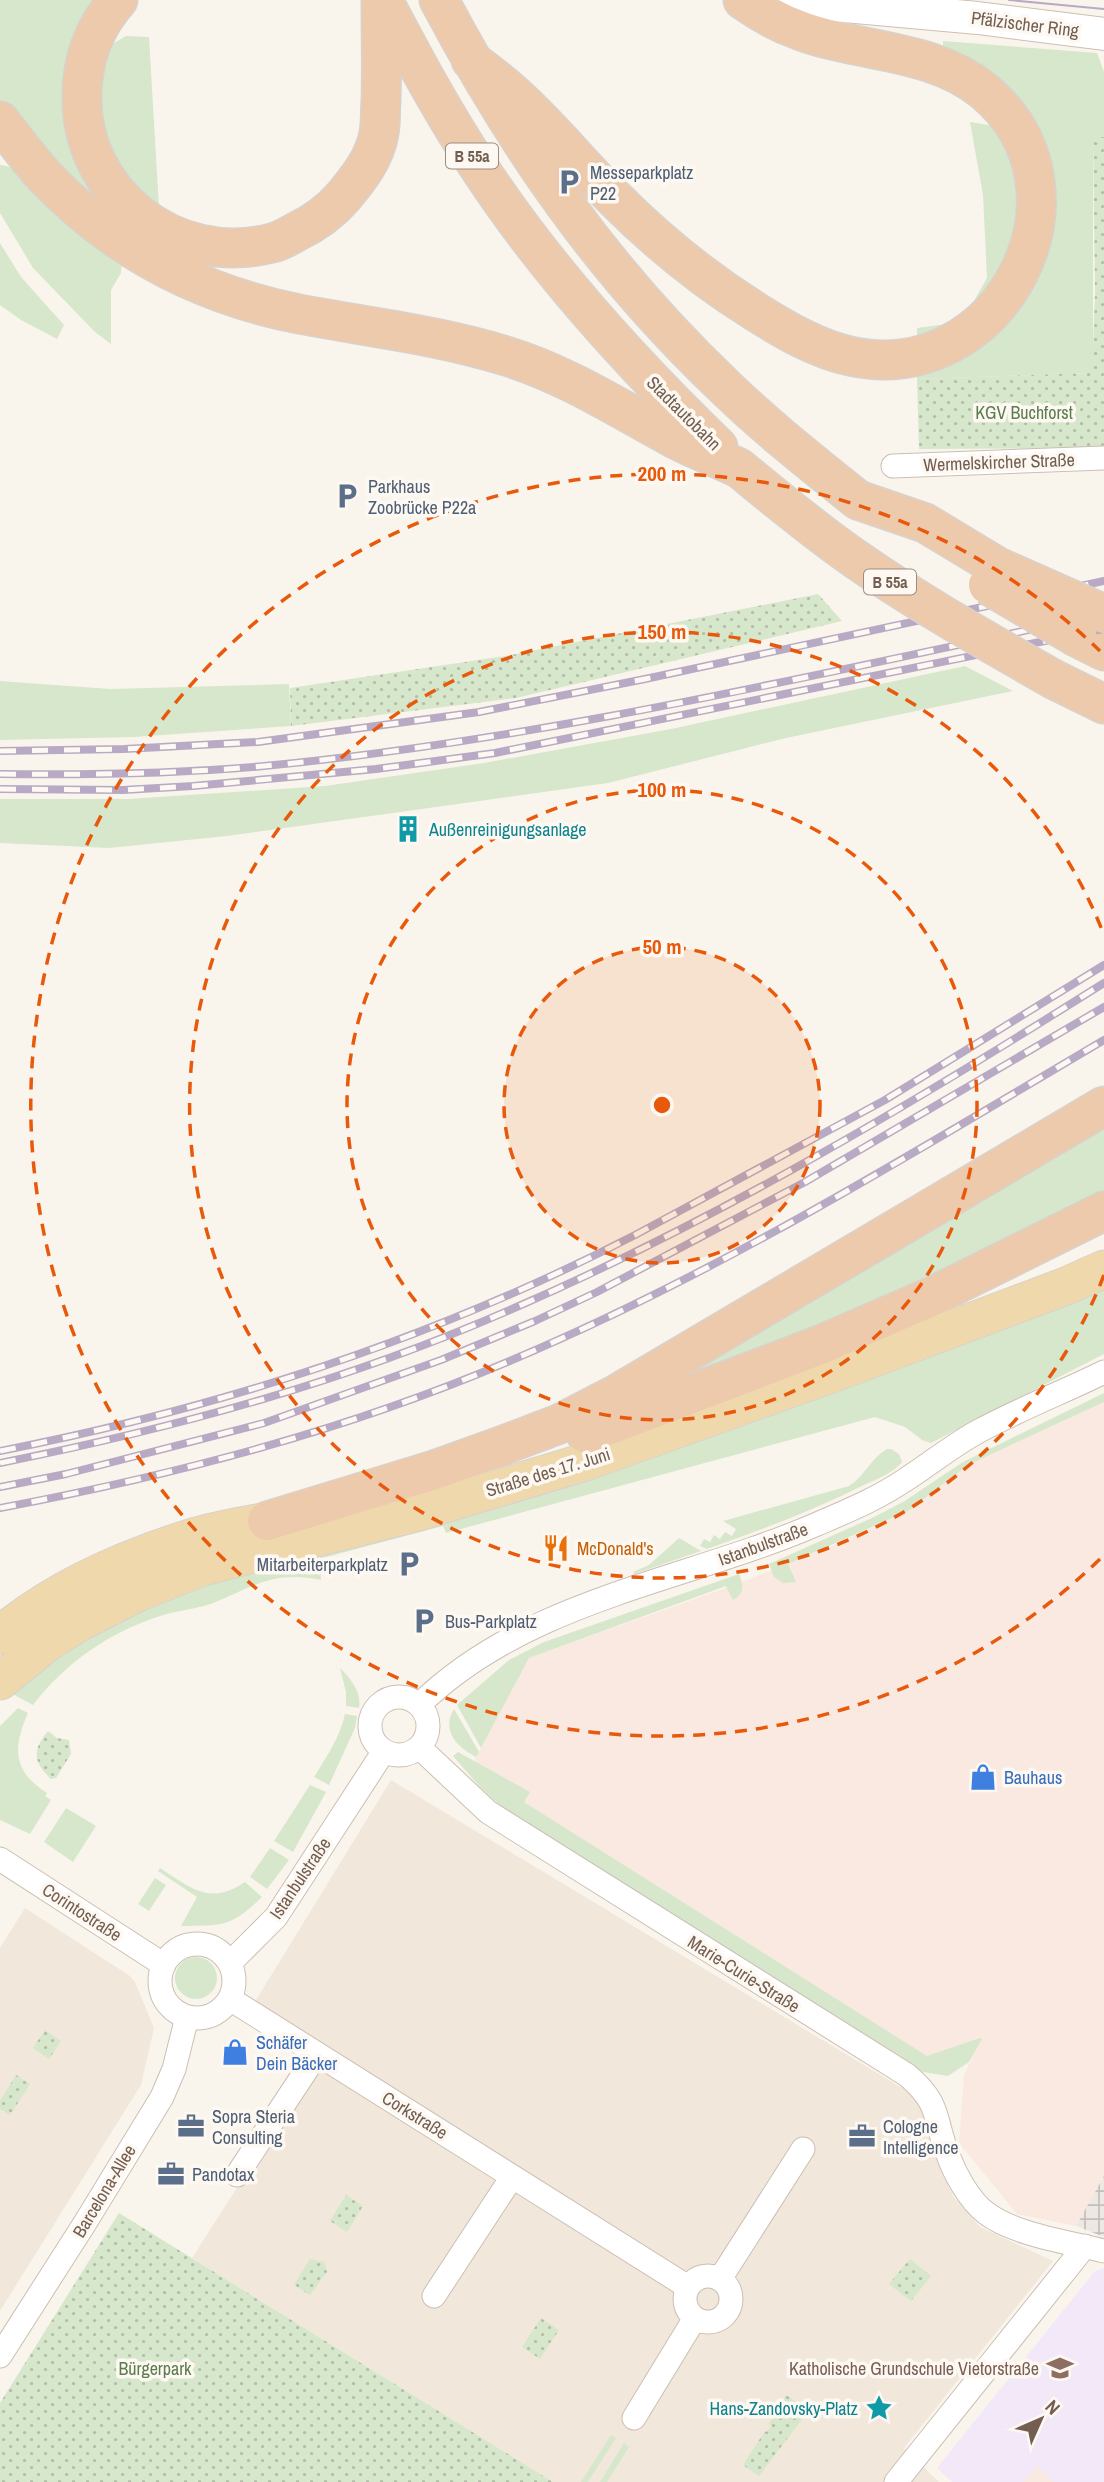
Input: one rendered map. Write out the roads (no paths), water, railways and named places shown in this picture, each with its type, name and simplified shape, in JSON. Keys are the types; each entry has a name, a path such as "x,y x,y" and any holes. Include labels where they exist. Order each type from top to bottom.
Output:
{"highway":[{"path":"118,0 94,36 84,63 81,110 87,142 99,170 117,194 125,225"},
{"path":"125,225 152,224 188,241 241,248 274,243 311,225 331,211 371,158 379,134 382,0"},
{"name":"Stadtautobahn","path":"382,0 422,76 480,169 528,237 640,371 740,468 804,522 858,561 928,607 1053,679 1104,704"},
{"name":"B 55a","path":"439,0 471,60 539,170 578,224 624,280 724,387 769,428 858,500 941,557 1104,651"},
{"path":"471,60 512,92 616,201 681,259 777,325 817,345 850,356 874,359 913,355 953,342 972,330 991,314 1010,292 1023,269 1034,233 1038,203 1036,179 1030,156 1019,132 1004,111 984,91 938,65 800,31 776,21 743,0"},
{"path":"0,121 46,178 125,225 189,281 225,295 297,313 440,339 510,357 611,402 674,438 740,468"},
{"name":"B 55a","path":"858,500 925,523 998,567 1104,614"},
{"path":"267,1521 434,1470 559,1424 617,1394 1104,1106"},
{"path":"267,1521 383,1498 576,1438 820,1345 933,1296 1104,1211"}],"main road":[{"name":"Pfälzischer Ring","path":"778,0 1104,34"},
{"name":"Straße des 17. Juni","path":"0,1681 48,1642 82,1621 137,1592 202,1567 418,1512 585,1462 847,1368 1066,1286 1104,1269"},
{"path":"0,1634 58,1595 121,1564 193,1537 267,1521"}],"street":[{"name":"Wermelskircher Straße","path":"893,466 1104,458"},
{"name":"Istanbulstraße","path":"419,1705 437,1687 483,1653 525,1630 618,1592 812,1526 905,1481 930,1461 979,1431 1104,1373"},
{"path":"393,1697 411,1699 419,1705 426,1714 428,1726 426,1737 419,1747 413,1752 399,1755 384,1751 376,1745 371,1736 371,1716 376,1707 393,1697"},
{"name":"Marie-Curie-Straße","path":"419,1747 488,1812 907,2075 931,2100 947,2154 960,2179 986,2213 1026,2232 1094,2249"},
{"name":"Istanbulstraße","path":"230,1963 276,1917 384,1751"},
{"name":"Corintostraße","path":"0,1859 164,1965"},
{"path":"190,1945 213,1947 230,1963 234,1974 234,1987 230,1999 212,2015 187,2017 177,2012 164,1996 161,1986 164,1965 170,1955 190,1945"},
{"name":"Corkstraße","path":"230,1999 688,2287"},
{"name":"Barcelona-Allee","path":"0,2356 162,2096 174,2069 187,2017"},
{"path":"237,2175 317,2054"},
{"path":"720,2280 803,2149"},
{"path":"434,2296 512,2177"},
{"path":"896,2482 1094,2249"},
{"path":"708,2276 720,2280 730,2292 728,2309 723,2315 710,2321 695,2318 685,2304 688,2287 696,2279 708,2276"},
{"path":"634,2418 695,2318"}],"tram line":[{"path":"1009,0 1104,9"}],"railway":[{"path":"0,751 124,749 258,742 479,712 1104,581"},
{"path":"0,774 231,769 476,739 686,702 1104,614"},
{"path":"0,789 123,790 193,786 376,769 495,753 1104,629"},
{"path":"0,1451 83,1434 246,1391 405,1337 484,1306 637,1234 885,1100 1104,965"},
{"path":"0,1463 131,1434 260,1400 388,1359 512,1309 589,1274 740,1198 961,1072 1104,983"},
{"path":"0,1487 66,1474 264,1423 441,1360 535,1321 597,1292 805,1182 1104,1007"},
{"path":"0,1508 131,1481 260,1448 387,1408 512,1360 589,1326 739,1251 1104,1040"}],"place":[{"name":"Messeparkplatz P22","path":"569,182"},
{"name":"Parkhaus Zoobrücke P22a","path":"347,496"},
{"name":"Außenreinigungsanlage","path":"408,829"},
{"name":"McDonald's","path":"556,1548"},
{"name":"Mitarbeiterparkplatz","path":"409,1564"},
{"name":"Bus-Parkplatz","path":"424,1621"},
{"name":"Bauhaus","path":"983,1777"},
{"name":"Schäfer Dein Bäcker","path":"235,2052"},
{"name":"Sopra Steria Consulting","path":"191,2126"},
{"name":"Cologne Intelligence","path":"862,2136"},
{"name":"Pandotax","path":"171,2174"},
{"name":"Katholische Grundschule Vietorstraße","path":"1060,2368"},
{"name":"Hans-Zandovsky-Platz","path":"879,2408"}],"park label":[{"name":"KGV Buchforst","path":"1024,412"},
{"name":"Bürgerpark","path":"155,2368"}]}
